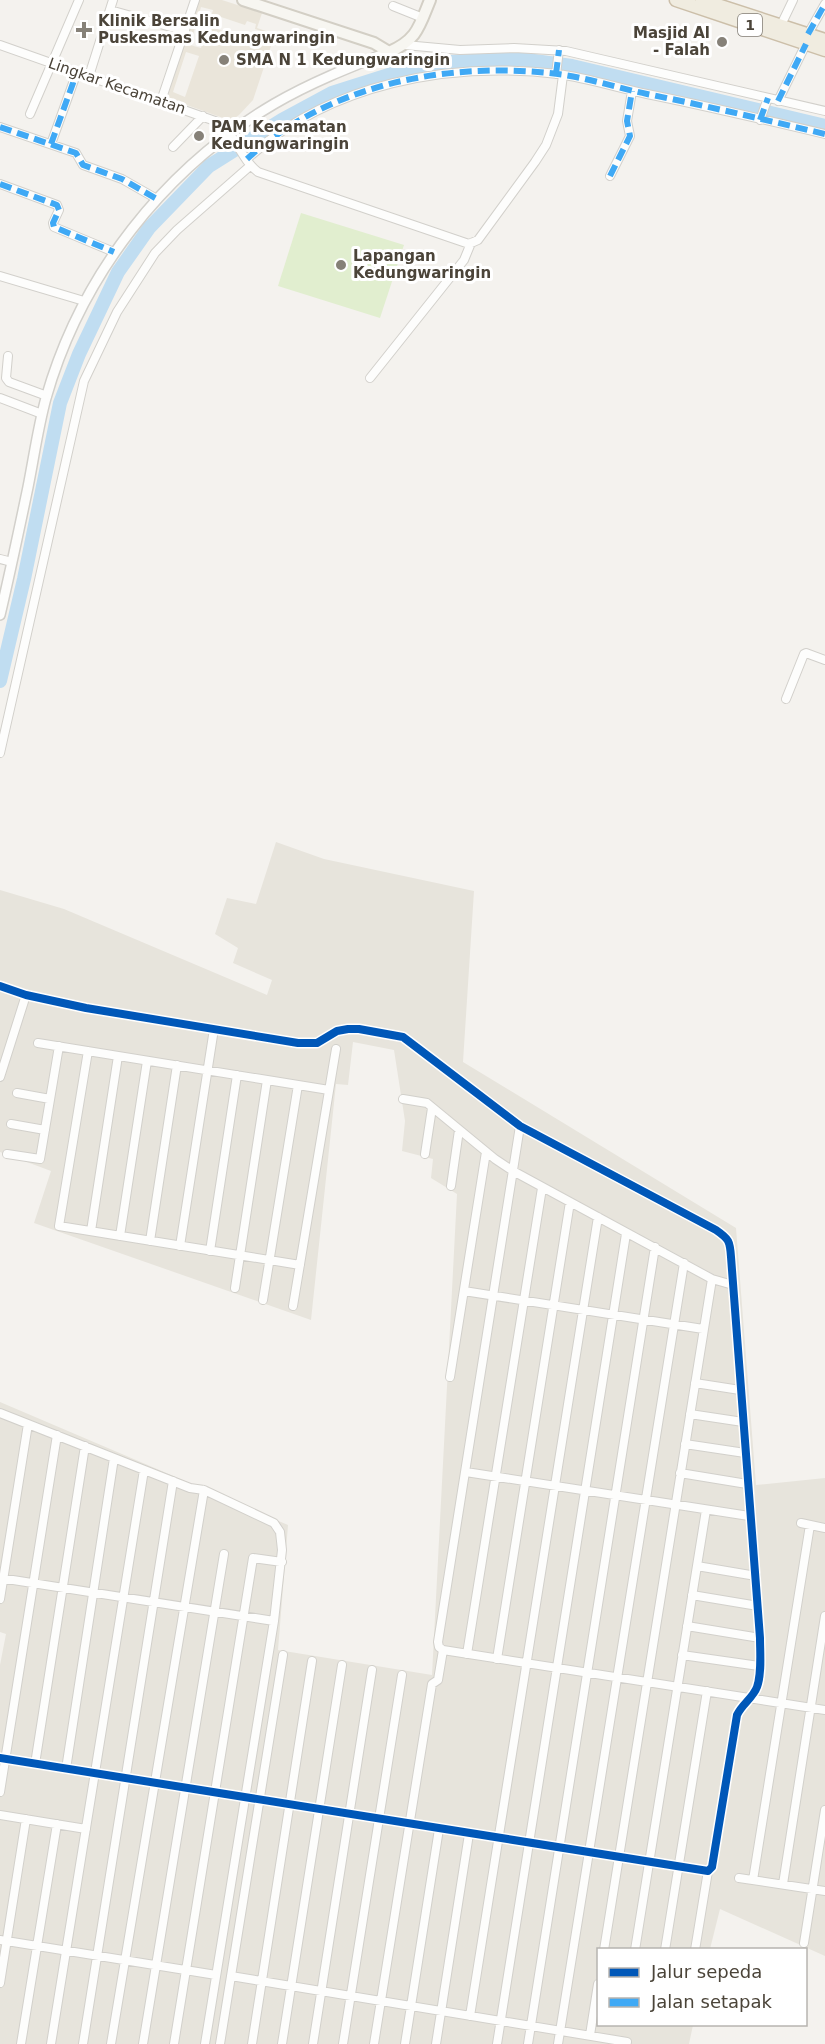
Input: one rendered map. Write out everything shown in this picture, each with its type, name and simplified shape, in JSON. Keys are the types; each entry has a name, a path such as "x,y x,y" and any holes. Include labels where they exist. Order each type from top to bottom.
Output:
{"highway":[{"name":"1","path":"676,0 807,39 825,40"},
{"name":"1","path":"702,0 781,26 825,50"}],"main road":[{"path":"243,0 374,43 389,52 405,45 413,37 430,0"}],"street":[{"path":"30,114 79,0"},
{"path":"89,76 113,0"},
{"path":"161,101 195,0"},
{"path":"781,26 793,0"},
{"path":"778,101 825,4"},
{"path":"393,6 423,18"},
{"path":"110,10 185,30"},
{"name":"Lingkar Kecamatan","path":"0,45 203,116 220,123 231,136"},
{"path":"405,45 460,50 514,48 559,53 632,65 767,101 778,101 825,111"},
{"path":"0,615 47,396 63,349 84,301 114,252 157,199 197,160 256,115 302,89 389,52"},
{"path":"231,136 249,163 264,174 469,244 478,240 546,145 558,114 559,53"},
{"path":"51,144 76,72"},
{"path":"0,753 3,712 84,381 117,312 155,253 249,163 261,146 310,115 350,98 401,80 456,72 559,72 632,91 825,134"},
{"path":"610,176 630,136 627,121 632,91"},
{"path":"761,118 767,101"},
{"path":"173,147 203,116"},
{"path":"0,127 78,154 86,167 122,179 157,199"},
{"path":"0,184 57,205 59,210 54,227 114,252"},
{"path":"370,378 464,260 471,243"},
{"path":"0,276 84,301"},
{"path":"8,356 6,378 9,382 47,396"},
{"path":"0,398 42,414"},
{"path":"0,559 12,562"},
{"path":"786,699 805,653 825,660"},
{"path":"0,986 27,995 86,1008 310,1044 317,1043 337,1031 348,1029 403,1037 520,1126 720,1233 730,1243 749,1516 756,1576 760,1638 759,1666 757,1687 750,1698 742,1704 736,1715 732,1732 712,1867 708,1871 695,1948"},
{"path":"0,1077 27,995"},
{"path":"180,1246 214,1029"},
{"path":"38,1043 330,1090"},
{"path":"7,1154 40,1159 59,1046"},
{"path":"293,1306 336,1049"},
{"path":"88,1051 59,1226 300,1265"},
{"path":"92,1231 118,1056"},
{"path":"120,1236 147,1060"},
{"path":"150,1241 177,1065"},
{"path":"210,1251 237,1075"},
{"path":"235,1288 267,1080"},
{"path":"262,1300 298,1085"},
{"path":"17,1094 50,1099"},
{"path":"403,1099 427,1103 486,1152 542,1188 712,1279 733,1284"},
{"path":"424,1154 432,1108"},
{"path":"11,1124 45,1130"},
{"path":"520,1126 439,1647 443,1650 497,1659 825,1710"},
{"path":"451,1186 459,1130"},
{"path":"450,1377 486,1152"},
{"path":"467,1654 542,1188"},
{"path":"497,1659 570,1202"},
{"path":"470,2016 598,1217"},
{"path":"497,2044 626,1234"},
{"path":"528,2044 655,1247"},
{"path":"558,2044 684,1263"},
{"path":"604,1948 712,1279"},
{"path":"464,1291 703,1329"},
{"path":"694,1383 740,1390"},
{"path":"0,1413 190,1488 204,1490 274,1523 282,1538 282,1562 274,1621 205,2044"},
{"path":"690,1414 743,1422"},
{"path":"0,1599 28,1424"},
{"path":"0,1792 3,1759 57,1435"},
{"path":"685,1444 745,1453"},
{"path":"35,1764 85,1446"},
{"path":"66,1769 114,1458"},
{"path":"51,2044 144,1470"},
{"path":"466,1472 749,1516"},
{"path":"680,1473 747,1484"},
{"path":"83,2044 173,1481"},
{"path":"111,2044 204,1490"},
{"path":"635,1948 706,1510"},
{"path":"753,1880 781,1702 805,1524 825,1527"},
{"path":"143,2044 224,1554"},
{"path":"174,2044 253,1558 282,1562"},
{"path":"697,1566 756,1576"},
{"path":"2,1579 274,1621"},
{"path":"692,1595 758,1606"},
{"path":"783,1884 825,1616"},
{"path":"687,1626 760,1638"},
{"path":"375,2044 432,1684 438,1680 443,1650"},
{"path":"220,2044 283,1655"},
{"path":"682,1655 759,1666"},
{"path":"252,2044 312,1661"},
{"path":"282,2044 342,1665"},
{"path":"313,2044 372,1670"},
{"path":"343,2044 402,1675"},
{"path":"665,1948 707,1691"},
{"path":"3,1759 708,1871"},
{"path":"804,1943 825,1810"},
{"path":"0,1815 86,1829"},
{"path":"0,1983 3,1941 26,1819"},
{"path":"21,2044 57,1824"},
{"path":"405,2044 439,1829"},
{"path":"436,2044 469,1834"},
{"path":"739,1878 825,1891"},
{"path":"3,1941 216,1975"},
{"path":"231,1977 627,2042"},
{"path":"590,2035 597,2001"}],"shaded area":[{"name":"SMA N 1 Kedungwaringin","path":"199,0 222,0 262,13 257,28 275,34 253,100 239,115 232,120 226,119 167,98","holes":["201,7 213,10 201,48 190,45","218,16 245,25 247,21 256,24 255,29 270,34 266,46 214,28","186,52 199,56 185,97 173,92"]},
{"path":"276,842 324,859 474,891 463,1062 736,1228 756,1485 825,1478 825,1956 720,1909 710,1948 597,1948 597,2026 693,2026 689,2044 0,2044 0,1665 6,1634 0,1632 0,1402 288,1525 278,1650 432,1675 457,1194 431,1178 433,1159 402,1151 405,1121 394,1050 353,1042 348,1085 336,1084 311,1320 34,1223 51,1171 0,1152 0,890 64,909 267,995 272,980 233,963 238,948 215,934 227,898 256,904"}],"green space":[{"name":"Lapangan Kedungwaringin","path":"301,213 404,245 380,318 278,286"}],"waterway":[{"path":"0,681 24,579 60,403 79,354 118,272 149,228 209,166 282,120 332,93 395,73 448,62 519,59 572,66 825,126"}],"marked path":[{"path":"808,34 825,4"},
{"path":"778,101 806,44"},
{"path":"556,74 559,50"},
{"path":"247,159 279,133 315,112 353,95 393,83 434,75 475,71 558,74 825,134"},
{"path":"51,144 77,72"},
{"path":"610,176 630,136 627,121 632,91"},
{"path":"760,120 768,98"},
{"path":"0,127 76,153 83,165 122,179 157,199"},
{"path":"0,184 57,205 59,210 53,223 54,227 114,252"}],"cycle path":[{"path":"0,986 26,995 86,1008 298,1043 317,1043 337,1031 348,1029 403,1037 520,1126 724,1236 731,1252 760,1638 760,1676 753,1694 737,1715 712,1867 708,1871 0,1758"}],"place":[{"name":"Klinik Bersalin Puskesmas Kedungwaringin","path":"84,30"},
{"name":"Masjid Al - Falah","path":"722,42"},
{"name":"SMA N 1 Kedungwaringin","path":"224,60"},
{"name":"PAM Kecamatan Kedungwaringin","path":"199,136"},
{"name":"Lapangan Kedungwaringin","path":"341,265"}]}
